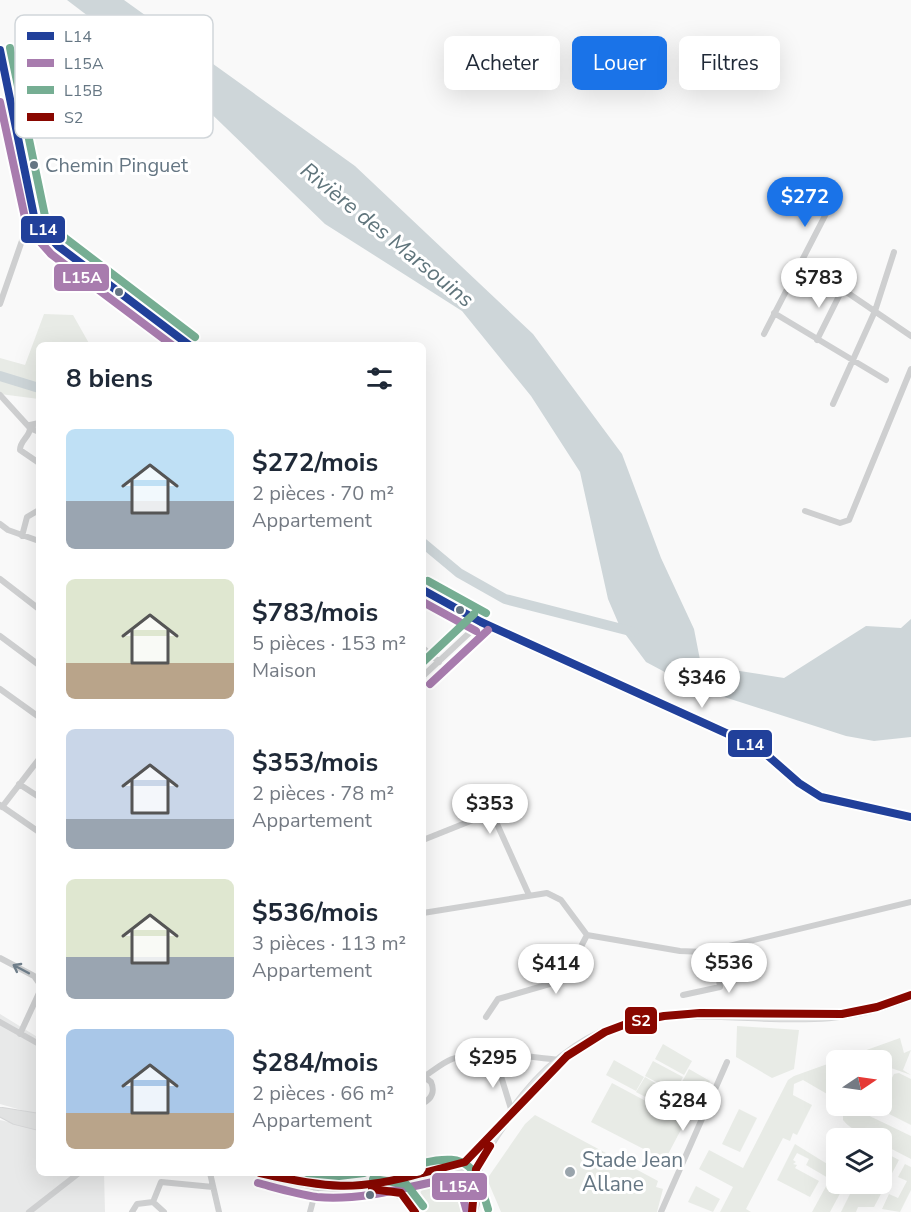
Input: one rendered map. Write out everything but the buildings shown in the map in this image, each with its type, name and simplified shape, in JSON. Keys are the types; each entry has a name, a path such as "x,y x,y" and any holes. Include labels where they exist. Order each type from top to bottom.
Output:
{"main road":[{"path":"428,1172 465,1162 505,1121 540,1078 560,1060 588,1041 629,1023 668,1015 846,1015 882,1007 911,995"},
{"path":"0,1112 36,1118"},
{"path":"0,1112 15,1120 36,1125"},
{"path":"474,1210 472,1186 476,1169 505,1121"},
{"path":"447,1168 464,1175 472,1186"},
{"path":"273,1176 317,1186 389,1190 401,1193 414,1209"},
{"path":"340,1187 406,1176"},
{"path":"414,1209 416,1185 424,1176"}],"street":[{"path":"0,51 15,126"},
{"path":"0,124 13,117"},
{"path":"17,138 35,221 58,246 185,342"},
{"path":"764,334 830,206"},
{"path":"0,304 25,232 35,221"},
{"path":"833,404 875,311 894,252"},
{"path":"801,261 911,336"},
{"path":"817,340 842,290"},
{"path":"774,313 886,380"},
{"path":"805,511 840,523 849,520 911,369"},
{"path":"0,395 30,427 36,430"},
{"path":"30,427 36,424"},
{"path":"30,427 30,433 21,443 20,450 36,461"},
{"path":"22,536 27,516 36,512"},
{"path":"0,524 22,536 36,540"},
{"path":"0,579 36,607"},
{"path":"426,592 481,622 759,748 799,783 821,797 911,817"},
{"path":"426,673 481,622"},
{"path":"0,636 36,663"},
{"path":"426,651 439,662"},
{"path":"0,689 36,715"},
{"path":"36,763 1,806 36,830"},
{"path":"19,784 36,795"},
{"path":"426,839 488,814 494,815 529,895"},
{"path":"426,912 529,895 557,896 587,935 680,951 715,950 911,902"},
{"path":"486,1017 498,999 553,983 572,966 587,935"},
{"path":"683,995 720,987 715,950"},
{"path":"0,958 36,979"},
{"path":"20,1034 36,999"},
{"path":"0,1022 36,1042"},
{"path":"426,1075 462,1056 560,1060"},
{"path":"486,1056 497,1063 512,1112"},
{"path":"660,1212 727,1062"},
{"path":"426,1100 432,1095 431,1082 437,1068"},
{"path":"426,1078 431,1082"},
{"path":"29,1212 75,1176"},
{"path":"211,1176 219,1212"},
{"path":"348,1176 358,1185"},
{"path":"153,1202 160,1182 213,1187"},
{"path":"310,1212 317,1186"},
{"path":"132,1212 137,1204 153,1202 164,1212"}],"shaded area":[{"path":"44,314 73,315 88,342 36,342 36,399 0,394 0,358 25,365"},
{"path":"0,1014 36,1036 36,1114 0,1104"},
{"path":"737,1026 799,1030 794,1069 772,1078 736,1057"},
{"path":"900,1038 904,1053 911,1050 903,1070 911,1075 892,1068 892,1050 867,1050"},
{"path":"663,1044 692,1061 684,1075 655,1059"},
{"path":"614,1060 644,1077 636,1091 606,1075"},
{"path":"653,1061 683,1077 675,1092 645,1076"},
{"path":"826,1065 826,1093 803,1080 794,1084 793,1095 812,1105 797,1135 793,1133 790,1141 783,1138 746,1209 751,1212 720,1212 733,1187 699,1169 709,1150 743,1168 788,1080"},
{"path":"689,1069 710,1081 691,1118 669,1106"},
{"path":"899,1073 911,1079 911,1125 892,1116 892,1078 894,1074"},
{"path":"645,1077 674,1094 666,1108 636,1092"},
{"path":"612,1083 685,1122 665,1160 591,1122"},
{"path":"739,1109 757,1118 740,1152 722,1144"},
{"name":"Stade Jean Allane","path":"535,1115 658,1181 656,1187 663,1189 657,1212 501,1212 487,1179 525,1124"},
{"path":"843,1116 870,1116 911,1136 911,1159 892,1149 892,1128 853,1128 843,1120"},
{"path":"0,1120 36,1128 36,1176 104,1176 105,1212 0,1212"},
{"path":"795,1144 826,1163 826,1177 806,1165 809,1159 797,1153 793,1160 796,1162 793,1164 797,1165 795,1168 819,1181 810,1197 777,1180"},
{"path":"892,1156 899,1160 892,1173"},
{"path":"905,1164 911,1167 911,1190 900,1212 882,1209 889,1194 898,1198 907,1181 898,1177"},
{"path":"443,1175 457,1179 466,1187 470,1198 468,1212 422,1212 420,1199 423,1188 426,1183"},
{"path":"696,1186 720,1199 713,1212 688,1202"},
{"path":"826,1186 826,1194 840,1194 830,1212 812,1212"},
{"path":"850,1194 881,1194 874,1207 858,1207 856,1212 841,1212"}],"water":[{"path":"67,0 124,0 145,15 87,15"},
{"name":"Rivière des Marsouins","path":"213,64 355,166 533,334 622,454 661,558 694,629 701,665 784,678 866,626 901,628 911,619 911,737 874,741 846,736 693,687 646,662 620,627 608,599 580,472 531,396 462,311 325,224 213,115"}],"waterway":[{"path":"0,376 36,387"},
{"path":"426,546 459,573 505,599 634,632"}],"transit line":[{"name":"L15B","path":"10,48 15,72"},
{"name":"L14","path":"0,50 15,123"},
{"name":"L15A","path":"0,102 27,227 51,254 168,342"},
{"name":"L14","path":"18,138 35,221 58,246 185,342"},
{"name":"L15B","path":"29,138 45,216 65,238 195,337"},
{"name":"L15B","path":"428,581 486,613"},
{"name":"L14","path":"426,592 481,622 759,748 799,783 821,797 911,817"},
{"name":"L15A","path":"426,604 476,631"},
{"name":"L15B","path":"426,659 474,614"},
{"name":"L15A","path":"430,684 488,630"},
{"name":"S2","path":"426,1172 465,1162 567,1056 605,1032 629,1023 664,1016 700,1013 842,1014 877,1007 911,995"},
{"name":"S2","path":"472,1212 476,1169 490,1146"},
{"name":"L15B","path":"426,1162 451,1160 469,1166 479,1183 488,1209"},
{"name":"S2","path":"274,1176 322,1185 341,1186 378,1183 410,1176"},
{"name":"L15B","path":"373,1179 406,1184 423,1206"},
{"name":"L15A","path":"258,1183 310,1196 333,1198 382,1193 446,1179 460,1187 467,1212"},
{"name":"S2","path":"372,1189 401,1193 415,1212"}],"place":[{"name":"Chemin Pinguet","path":"34,165"},
{"name":"Stade Jean Allane","path":"570,1172"}]}
